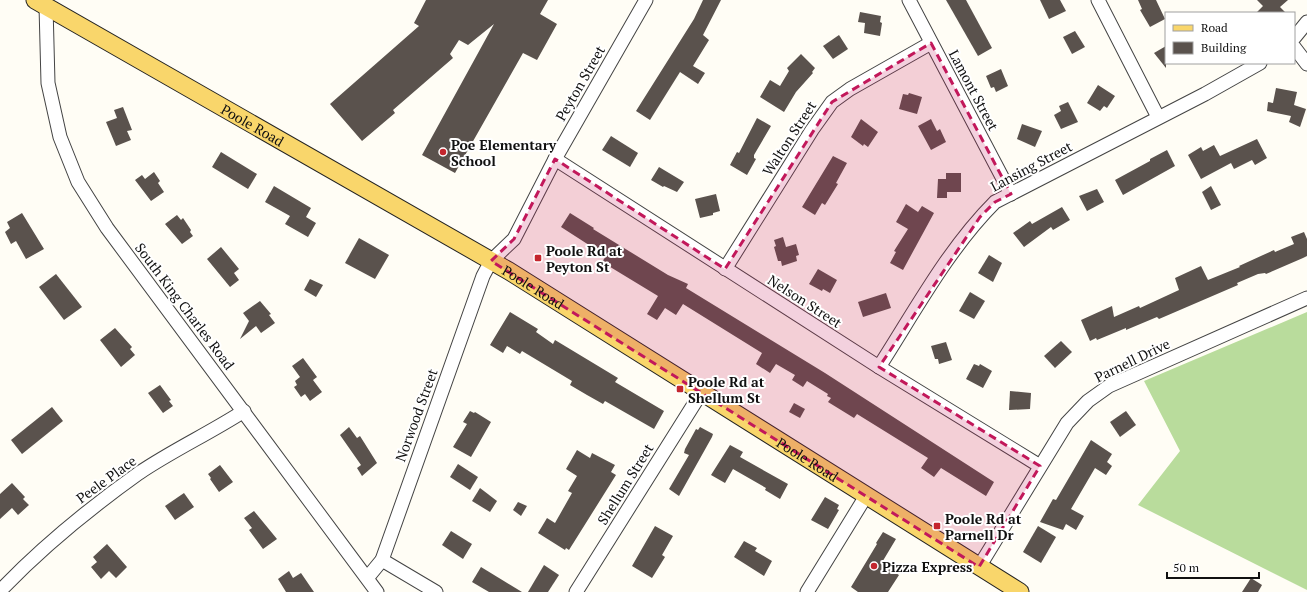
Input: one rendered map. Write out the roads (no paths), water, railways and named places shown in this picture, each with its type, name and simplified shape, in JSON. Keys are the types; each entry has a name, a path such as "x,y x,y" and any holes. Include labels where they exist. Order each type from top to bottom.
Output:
{"main road":[{"name":"Poole Road","path":"40,3 491,261 1020,592"}],"street":[{"name":"Peyton Street","path":"491,261 514,239 554,159 646,0"},
{"name":"Lamont Street","path":"909,0 1011,194"},
{"path":"1098,0 1158,117"},
{"name":"South King Charles Road","path":"40,3 48,83 60,137 78,182 107,228 368,577 377,592"},
{"path":"1295,37 1307,22"},
{"name":"Walton Street","path":"725,268 812,130 832,102 850,89 931,43"},
{"path":"1295,48 1307,64"},
{"name":"Lansing Street","path":"879,367 955,250 980,217 995,202 1205,94 1258,64"},
{"name":"Nelson Street","path":"554,159 879,367 1040,466"},
{"name":"Norwood Street","path":"368,577 382,560 481,282 491,261"},
{"name":"Parnell Drive","path":"978,567 1067,423 1088,401 1109,386 1307,298"},
{"name":"Shellum Street","path":"576,592 701,393"},
{"name":"Peele Place","path":"0,591 22,568 69,526 140,472 244,411"},
{"path":"807,592 866,496"},
{"path":"382,560 436,592"}],"place":[{"name":"Poe Elementary School","path":"443,152"},
{"name":"Poole Rd at Peyton St","path":"538,258"},
{"name":"Poole Rd at Shellum St","path":"680,389"},
{"name":"Poole Rd at Parnell Dr","path":"937,526"},
{"name":"Pizza Express","path":"874,566"}]}
